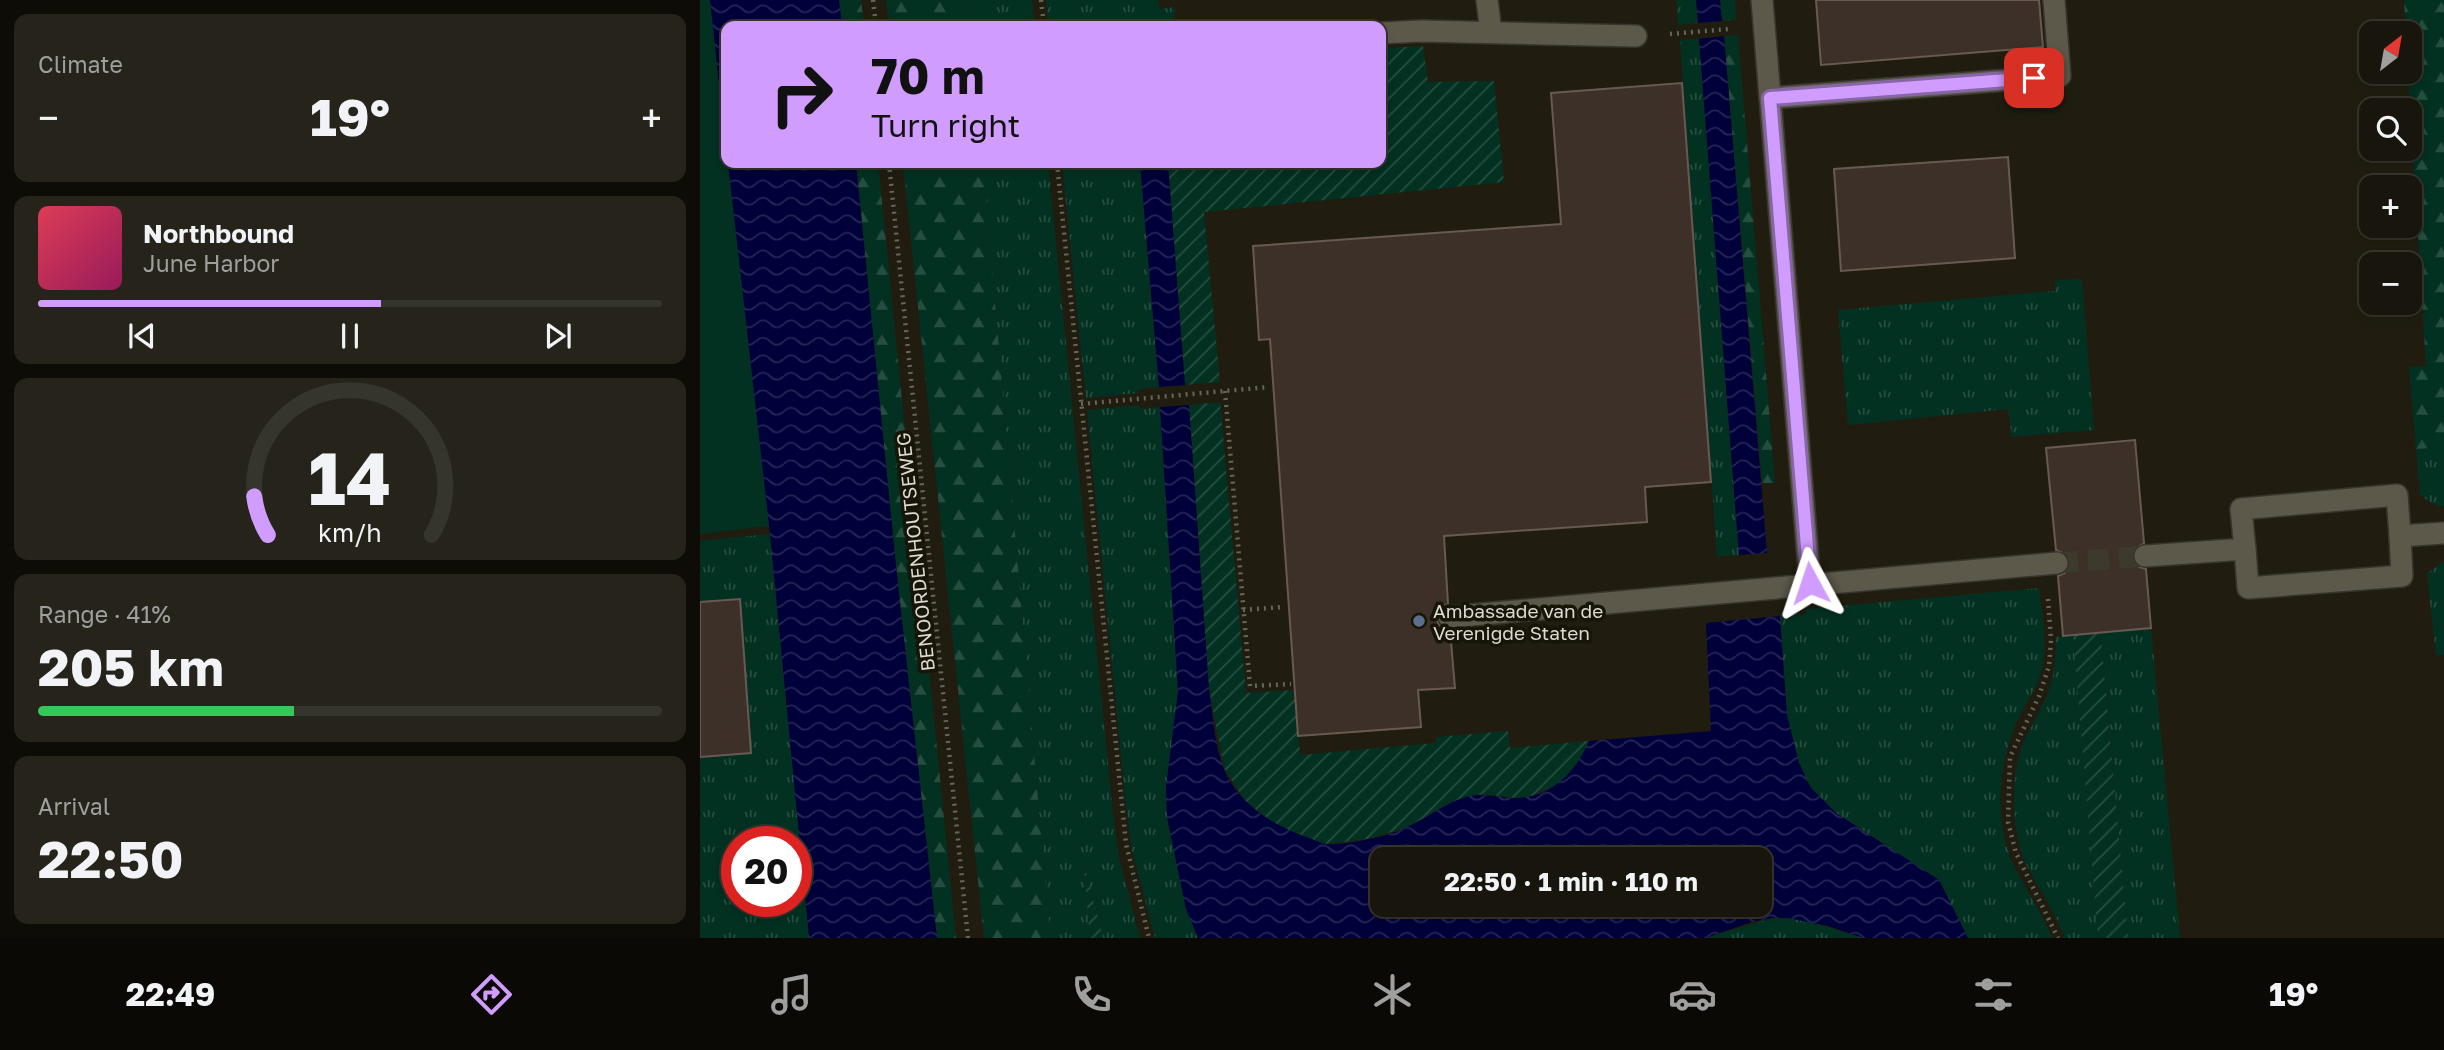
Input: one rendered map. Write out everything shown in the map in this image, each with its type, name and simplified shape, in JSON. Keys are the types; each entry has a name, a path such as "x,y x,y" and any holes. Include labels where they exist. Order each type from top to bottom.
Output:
{"lane":[{"path":"1487,0 1490,32"},
{"path":"1762,0 1810,583"},
{"path":"1770,98 2060,76 2054,0"},
{"path":"1386,33 1421,31 1636,36"},
{"path":"2396,495 2400,536 2402,576 2248,588 2241,509 2396,495"},
{"path":"2400,536 2444,533"},
{"path":"2145,556 2245,549"},
{"path":"1450,617 2051,563"}],"path":[{"path":"873,0 875,21"},
{"path":"1041,0 1043,21"},
{"path":"1681,33 1741,28"},
{"name":"BENOORDENHOUTSEWEG","path":"890,168 968,938"},
{"path":"1057,168 1126,844 1149,938"},
{"path":"1081,404 1269,387"},
{"path":"1225,391 1250,687 1291,684"},
{"path":"2051,563 2049,666 2039,696 2010,757 2008,822 2016,853 2058,938"},
{"path":"1243,610 1282,607"}],"green space":[{"path":"700,0 758,0 732,21 721,21 721,168 777,168 810,457 769,526 700,534"},
{"path":"839,0 861,0 863,21 841,21"},
{"path":"886,0 969,0 971,21 888,21"},
{"path":"969,0 1032,0 1034,21 971,21"},
{"path":"1046,0 1158,0 1160,9 1174,7 1175,21 1048,21"},
{"path":"1676,0 1696,0 1698,23 1678,25"},
{"path":"1720,0 1735,0 1736,20 1722,21"},
{"path":"2404,0 2444,0 2444,447 2416,449 2409,367 2426,366 2422,252 2419,252 2418,238 2422,238 2422,175 2414,175 2413,161 2422,161 2422,98 2410,98 2409,84 2422,84 2422,21 2405,21"},
{"path":"1738,35 1775,483 1762,483 1724,36"},
{"path":"1699,39 1739,555 1717,557 1680,40"},
{"path":"1423,46 1428,82 1494,81 1504,182 1204,212 1220,382 1185,385 1168,168 1386,168 1386,48"},
{"path":"856,168 879,168 956,938 937,938"},
{"path":"904,168 983,168 1050,938 984,938"},
{"path":"983,168 1048,168 1112,805 1119,858 1140,938 1103,938 1083,863 1090,938 1050,938"},
{"path":"1063,168 1140,168 1159,387 1139,389 1138,393 1086,398"},
{"path":"2082,279 2094,430 2012,437 2008,409 1848,425 1838,310 2055,291 2055,280"},
{"path":"1220,402 1246,693 1295,690 1300,755 1436,743 1436,737 1508,731 1510,748 1589,741 1577,768 1562,782 1531,796 1515,798 1484,794 1450,803 1408,827 1368,839 1325,844 1279,827 1245,801 1224,768 1209,689 1189,405"},
{"path":"1139,405 1140,409 1160,407 1178,691 1166,787 1167,817 1186,909 1198,938 1155,938 1132,850 1126,806 1087,410"},
{"path":"2444,447 2444,506 2437,506 2420,495 2416,449"},
{"path":"770,534 798,826 721,826 721,917 807,917 809,938 700,938 700,541"},
{"path":"2444,561 2444,655 2436,655 2427,574"},
{"path":"2039,588 2044,658 2040,675 2017,721 2008,748 2002,775 2001,803 2003,831 2011,860 2052,938 1968,938 1939,880 1836,813 1811,788 1799,763 1787,715 1780,616 1806,614 1806,609"},
{"path":"2151,628 2180,938 2128,938 2101,633"},
{"path":"2101,633 2128,938 2098,938 2073,635"},
{"path":"2073,635 2098,938 2065,938 2022,854 2014,808 2017,762 2051,684 2056,637"},
{"path":"1083,860 1103,938 1090,938"},
{"path":"1772,918 1803,919 1863,938 1705,938"}],"water":[{"path":"710,0 839,0 841,21 721,21 721,102"},
{"path":"1696,0 1720,0 1722,21 1698,23"},
{"path":"1724,36 1767,553 1739,555 1699,39"},
{"path":"729,168 856,168 937,938 809,938 807,917 812,917 812,826 798,826 770,534"},
{"path":"1140,168 1168,168 1185,385 1159,387"},
{"path":"1189,405 1209,689 1216,738 1229,780 1246,802 1268,819 1293,832 1324,843 1359,841 1400,830 1466,797 1484,795 1514,798 1539,794 1560,782 1569,773 1589,741 1711,731 1706,623 1780,616 1787,715 1799,763 1811,788 1836,813 1939,880 1968,938 1863,938 1828,926 1787,918 1772,918 1705,938 1198,938 1186,909 1167,817 1166,787 1178,691 1160,407"}],"building":[{"path":"1816,0 2039,0 2043,47 1821,65"},
{"path":"1682,83 1711,482 1645,487 1647,522 1444,536 1448,604 1441,607 1436,617 1439,625 1450,630 1455,688 1418,690 1421,727 1298,736 1270,339 1259,340 1253,246 1561,224 1551,93"},
{"path":"2008,157 2015,258 1841,271 1834,169"},
{"path":"2135,440 2144,543 2134,550 2132,558 2139,567 2146,569 2151,628 2063,636 2058,576 2065,573 2070,563 2067,555 2056,550 2046,448"},
{"path":"740,599 751,753 700,757 700,602"}],"tunnel":[{"path":"2057,563 2145,556"}],"place":[{"name":"Ambassade van de Verenigde Staten","path":"1419,621"}],"route":[{"path":"1810,583 1770,98 2034,78"}]}
